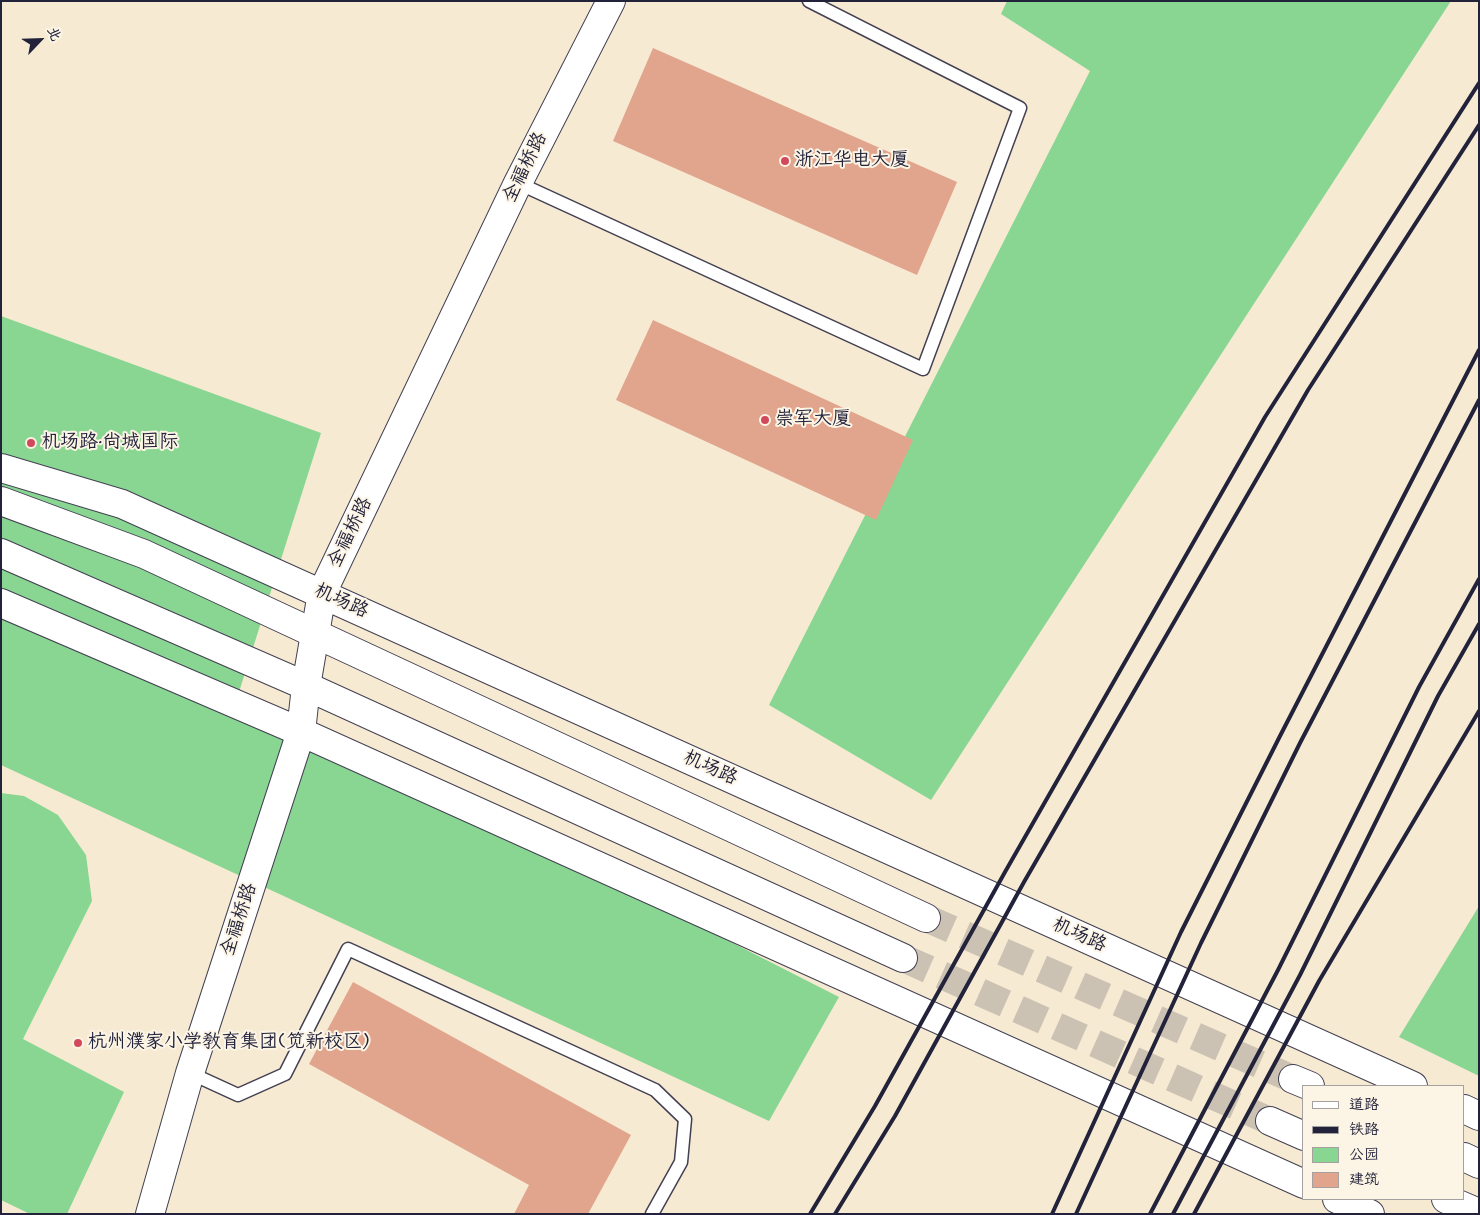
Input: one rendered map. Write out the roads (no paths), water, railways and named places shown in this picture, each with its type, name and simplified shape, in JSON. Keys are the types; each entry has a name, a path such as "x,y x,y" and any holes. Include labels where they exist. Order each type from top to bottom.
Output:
{"main road":[{"name":"全福桥路","path":"150,1214 190,1073 301,732 306,686 322,593 518,183 611,1"},
{"name":"机场路","path":"1,468 122,504 1411,1085"},
{"name":"机场路","path":"1,501 144,554 926,918"},
{"path":"1,553 306,686 903,958"},
{"path":"1,603 301,732 1302,1183"},
{"path":"1465,1109 1479,1116"},
{"path":"1270,1121 1302,1135"},
{"path":"1465,1157 1479,1164"},
{"path":"1339,1200 1370,1214"},
{"path":"1448,1200 1479,1213"}],"lane":[{"path":"518,183 923,370 1020,108 809,1"},
{"path":"190,1073 238,1095 285,1074 348,949 655,1090 685,1120 681,1162 652,1214"}],"tunnel":[{"path":"926,918 1293,1079"},
{"path":"903,958 1270,1121"}],"railway":[{"path":"810,1214 875,1106 1005,872 1265,417 1479,83"},
{"path":"835,1214 895,1116 1024,882 1308,390 1479,125"},
{"path":"1052,1214 1181,932 1479,350"},
{"path":"1076,1214 1201,943 1300,743 1479,400"},
{"path":"1150,1214 1278,970 1419,687 1479,579"},
{"path":"1173,1214 1300,975 1438,696 1479,624"},
{"path":"1194,1214 1319,981 1479,711"}],"place":[{"name":"浙江华电大厦","path":"785,161"},
{"name":"崇军大厦","path":"765,420"},
{"name":"机场路·尚城国际","path":"31,443"},
{"name":"杭州濮家小学教育集团(笕新校区)","path":"78,1043"}]}
